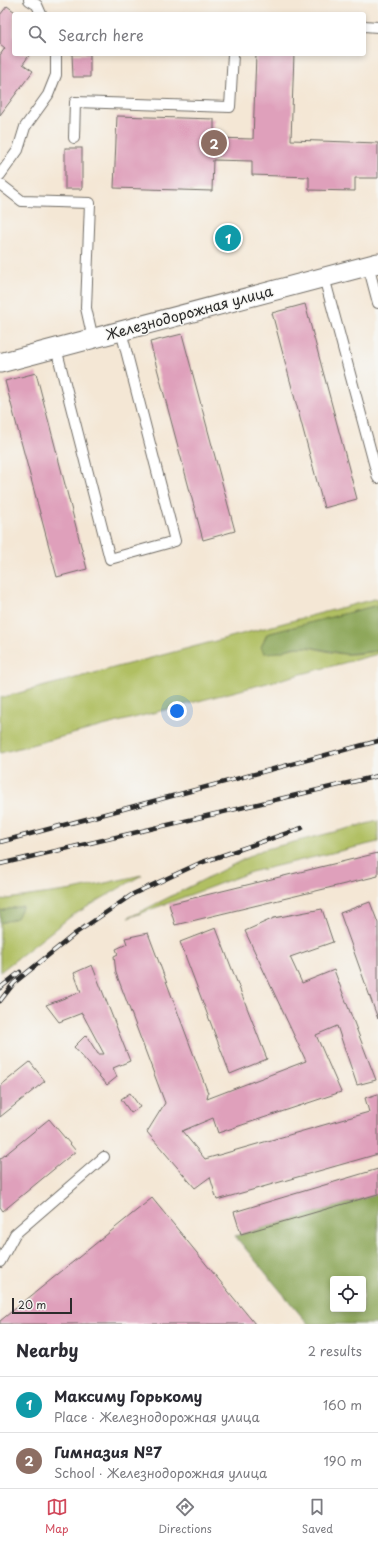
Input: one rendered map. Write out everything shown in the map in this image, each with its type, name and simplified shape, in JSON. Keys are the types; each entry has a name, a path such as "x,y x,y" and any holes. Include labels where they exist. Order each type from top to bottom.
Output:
{"street":[{"name":"Железнодорожная улица","path":"0,363 373,264"}],"lane":[{"path":"29,0 37,5 40,12"},
{"path":"366,26 378,27"},
{"path":"0,175 18,150 25,127 48,96 56,75 56,56"},
{"path":"74,138 75,102 230,107 232,56"},
{"path":"0,184 22,201 90,203 86,308 93,339"},
{"path":"373,264 378,303"},
{"path":"324,278 378,478"},
{"path":"56,348 110,559 175,541 121,331"},
{"path":"0,1262 15,1234 104,1157"}],"green space":[{"path":"378,598 378,605 267,634 280,652 298,647 305,647 344,654 378,651 378,654 0,753 0,698"},
{"path":"378,605 378,651 345,654 310,647 294,647 280,652 264,653 261,647 267,634"},
{"path":"378,821 378,842 251,872 128,918 262,850"},
{"path":"142,875 70,917 0,972 0,923 17,918 22,906 0,911 0,900 73,890"},
{"path":"23,906 17,918 0,923 0,911"},
{"path":"378,1194 378,1324 308,1324 235,1236"}],"building":[{"path":"7,6 15,12 12,12 12,56 29,56 23,64 33,71 0,115 0,55 5,48 0,44 0,15"},
{"path":"72,56 90,56 90,77 73,77"},
{"path":"256,56 294,56 291,140 378,143 378,178 355,178 355,191 309,190 309,177 252,175 252,161 213,160 212,191 114,188 117,116 214,119 214,138 253,139"},
{"path":"65,148 82,148 82,189 65,189"},
{"path":"305,304 357,499 324,508 272,313"},
{"path":"182,334 235,531 203,540 150,342"},
{"path":"36,373 87,569 57,577 5,381"},
{"path":"378,853 378,876 175,925 169,904"},
{"path":"370,902 378,923 378,1019 340,913"},
{"path":"322,909 333,942 290,957 302,983 334,970 376,1080 357,1085 337,1026 316,1035 341,1092 218,1133 213,1118 182,1131 205,1159 369,1112 365,1098 378,1094 378,1154 217,1200 210,1177 195,1188 147,1132 165,1103 116,973 114,956 118,954 116,949 127,944 125,938 148,933 208,1093 207,1099 306,1061 245,931 274,918"},
{"path":"216,928 267,1059 230,1074 180,942"},
{"path":"92,965 130,1061 113,1068 117,1077 107,1085 74,1047 86,1035 98,1054 104,1054 82,1013 59,1022 46,1005 81,992 74,973"},
{"path":"30,1062 45,1081 0,1117 0,1086"},
{"path":"130,1093 140,1107 131,1113 121,1099"},
{"path":"49,1119 76,1151 3,1211 0,1207 0,1159"},
{"path":"378,1169 378,1194 241,1234 234,1212"},
{"path":"152,1198 255,1324 0,1324 0,1321"}],"railway":[{"path":"0,842 378,741"},
{"path":"0,864 378,776"},
{"path":"0,1001 14,983 76,933 133,894 200,863 302,828"},
{"path":"0,988 20,972"}],"place":[{"name":"Гимназия №7","path":"214,143"},
{"name":"Максиму Горькому","path":"228,238"}]}
